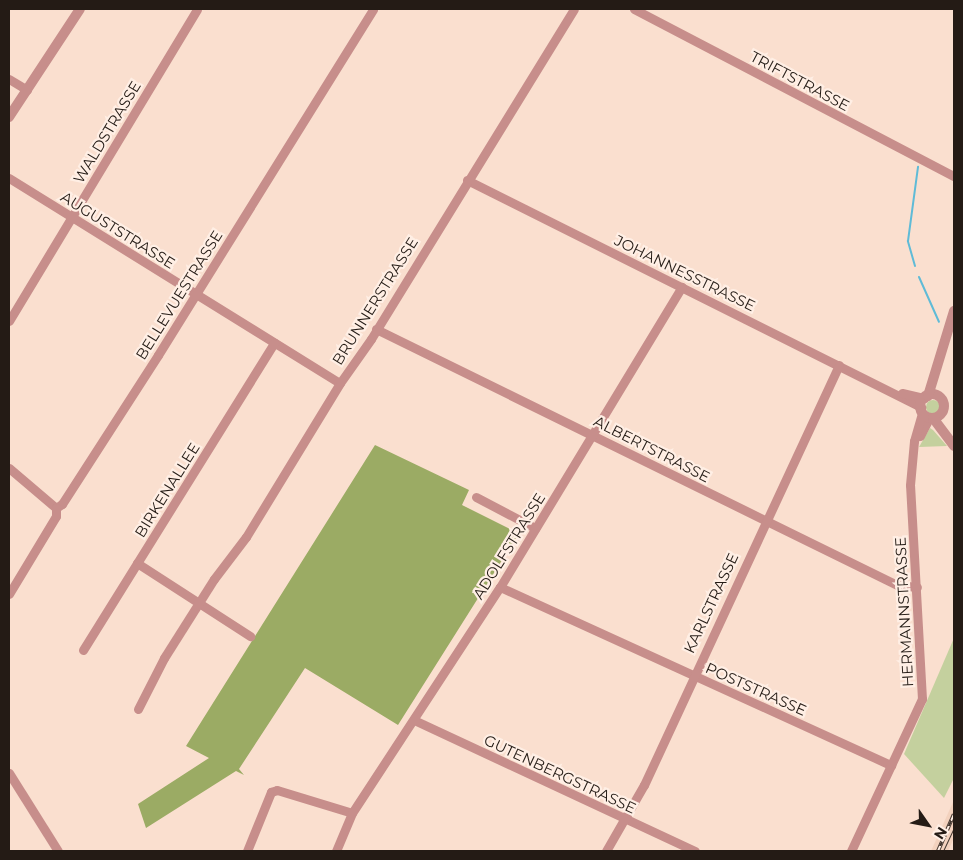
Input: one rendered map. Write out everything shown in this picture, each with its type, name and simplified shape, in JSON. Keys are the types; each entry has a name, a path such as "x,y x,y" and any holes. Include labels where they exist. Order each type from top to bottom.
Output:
{"street":[{"path":"9,117 80,9"},
{"name":"WALDSTRASSE","path":"9,321 197,9"},
{"name":"BELLEVUESTRASSE","path":"9,594 56,516 56,508 62,504 196,294 373,9"},
{"name":"BRUNNERSTRASSE","path":"138,709 164,658 246,537 574,9"},
{"name":"TRIFTSTRASSE","path":"634,9 954,176"},
{"path":"9,79 27,90"},
{"name":"AUGUSTSTRASSE","path":"9,178 274,344 340,383"},
{"name":"JOHANNESSTRASSE","path":"467,180 928,409"},
{"name":"ADOLFSTRASSE","path":"336,851 352,814 500,587 682,287"},
{"path":"954,312 937,366 928,409 954,446"},
{"name":"ALBERTSTRASSE","path":"376,329 897,585 917,587"},
{"name":"BIRKENALLEE","path":"83,650 274,344"},
{"name":"KARLSTRASSE","path":"606,851 644,785 692,675 839,365"},
{"path":"928,409 944,405 936,389 937,366"},
{"path":"928,409 940,398"},
{"path":"928,409 954,441"},
{"name":"HERMANNSTRASSE","path":"851,851 919,707 923,691 910,485 914,447 928,409"},
{"path":"9,468 56,508"},
{"path":"476,497 535,528"},
{"path":"137,564 198,606 250,636"},
{"name":"POSTSTRASSE","path":"500,587 892,765"},
{"name":"GUTENBERGSTRASSE","path":"414,720 623,820 695,851"},
{"path":"9,773 58,851"},
{"path":"247,851 271,792 276,790 352,814"}],"shaded area":[{"path":"954,800 954,838 948,851 931,851"}],"green space":[{"path":"933,400 938,402 940,407 938,412 933,414 928,412 926,407 928,402"},
{"path":"930,428 933,430 947,446 919,447"},
{"path":"375,445 469,490 462,505 514,531 516,538 398,725 305,668 239,769 244,775 236,771 146,828 138,804 209,758 186,746"},
{"path":"954,638 954,778 944,798 904,754"}],"waterway":[{"path":"915,266 908,241 918,167"},
{"path":"919,277 939,322"}],"tram line":[{"path":"943,851 954,827"}],"railway":[{"path":"938,851 954,814"}]}
